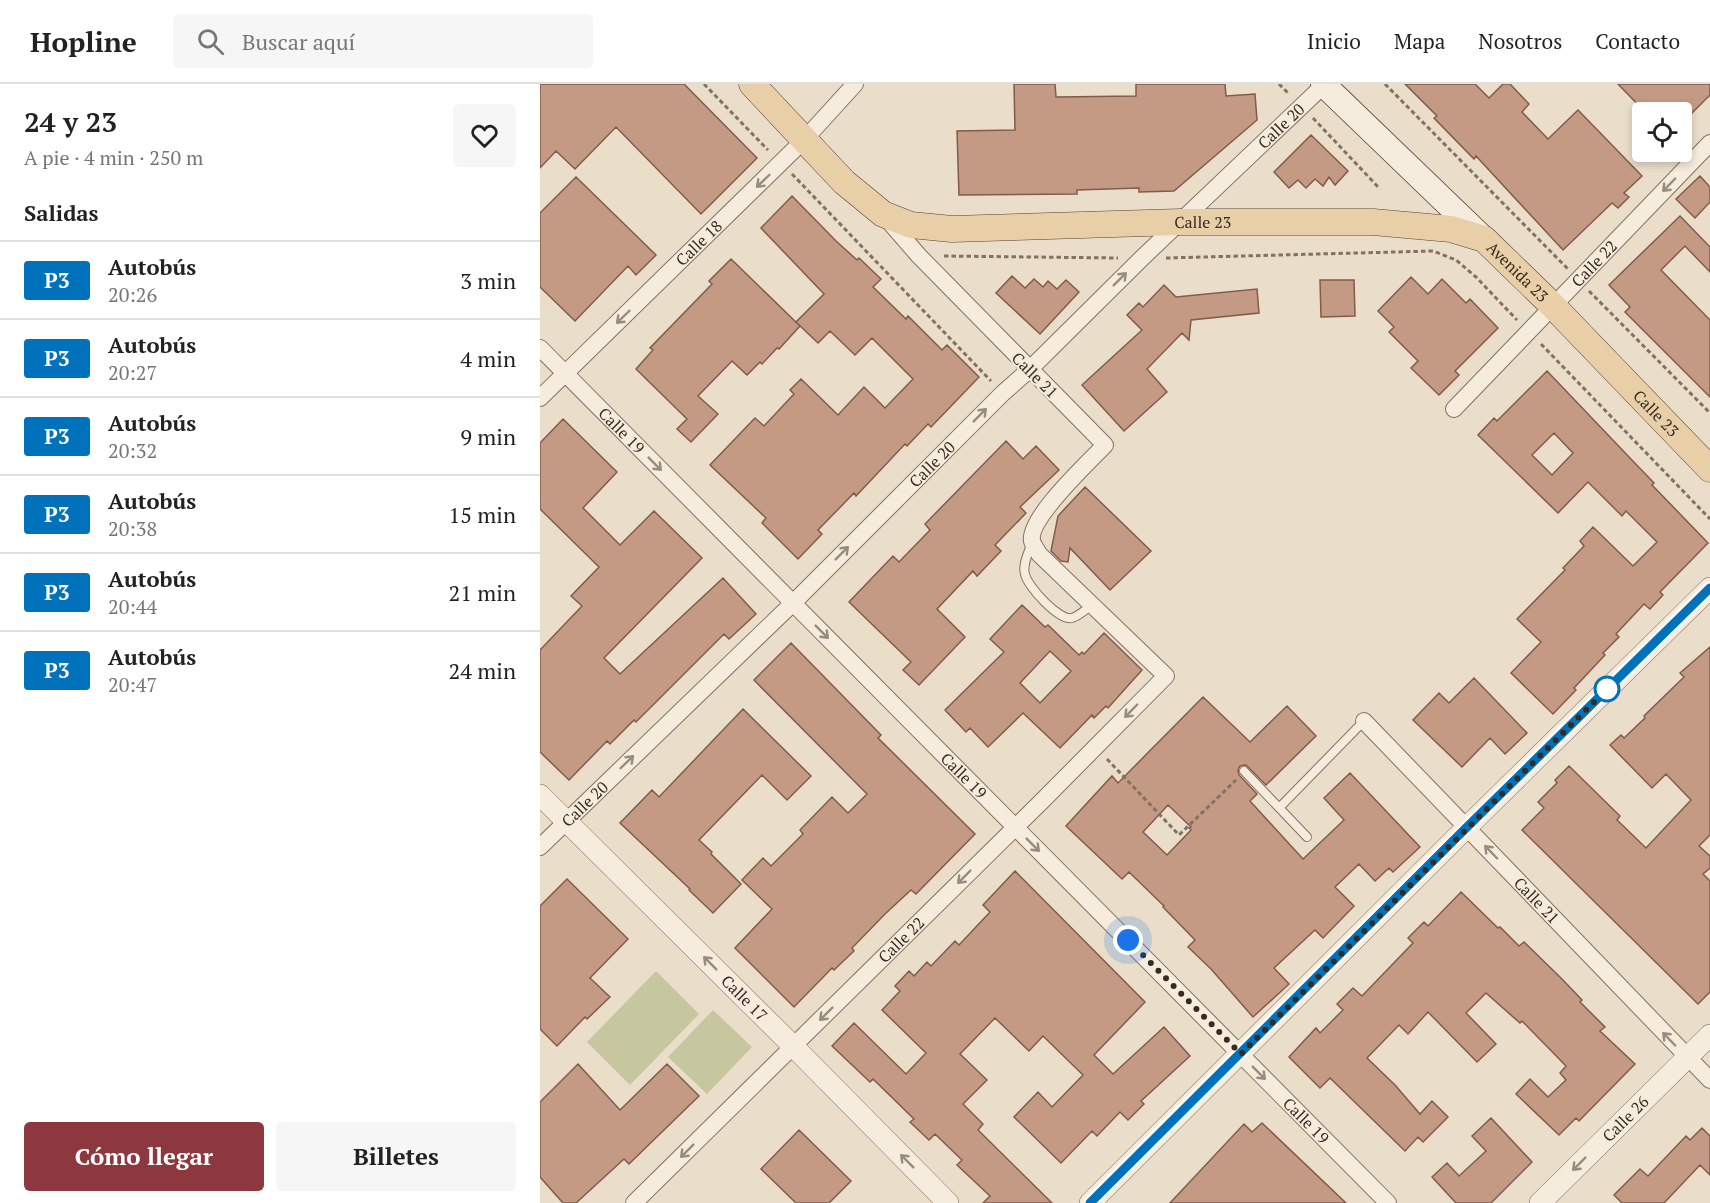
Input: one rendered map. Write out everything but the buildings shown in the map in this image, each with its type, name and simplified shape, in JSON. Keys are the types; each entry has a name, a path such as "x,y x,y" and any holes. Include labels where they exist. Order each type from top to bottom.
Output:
{"main road":[{"name":"Calle 23","path":"752,84 844,182 883,214 911,225 952,229 1180,222 1402,223 1451,229 1484,239"},
{"path":"1324,84 1484,239"},
{"name":"Avenida 23","path":"1484,239 1552,305"},
{"name":"Calle 23","path":"1552,305 1710,469"}],"street":[{"name":"Calle 18","path":"540,398 781,163 855,84"},
{"name":"Calle 20","path":"540,847 792,603 1003,393 1324,84"},
{"name":"Calle 22","path":"1454,409 1710,143"},
{"name":"Calle 21","path":"883,214 919,256 1105,445 1041,513 1033,529 1032,541"},
{"name":"Calle 19","path":"540,348 1388,1203"},
{"path":"1032,541 1039,554 1092,606"},
{"path":"1090,1203 1710,588"},
{"name":"Calle 22","path":"634,1203 1166,675 1092,606"},
{"name":"Calle 21","path":"1364,721 1710,1080"},
{"name":"Calle 17","path":"540,795 948,1203"},
{"name":"Calle 26","path":"1540,1203 1710,1035"}],"lane":[{"name":"Calle 21","path":"1032,541 1024,573 1028,582 1057,614 1064,618 1073,618 1092,606"},
{"path":"1279,808 1364,721"},
{"path":"1244,771 1307,837"}],"path":[{"path":"704,84 1003,393"},
{"path":"1279,84 1380,189"},
{"path":"1385,84 1710,413"},
{"path":"919,256 1141,259 1433,251 1456,260 1476,277 1710,519"},
{"path":"1096,747 1179,835 1244,771"}],"green space":[{"path":"656,971 699,1014 630,1085 587,1042"},
{"path":"713,1010 752,1047 707,1094 668,1057"}],"bus line":[{"name":"P3","path":"1090,1203 1710,588"}],"route":[{"path":"1128,940 1241,1054 1607,689"}]}
